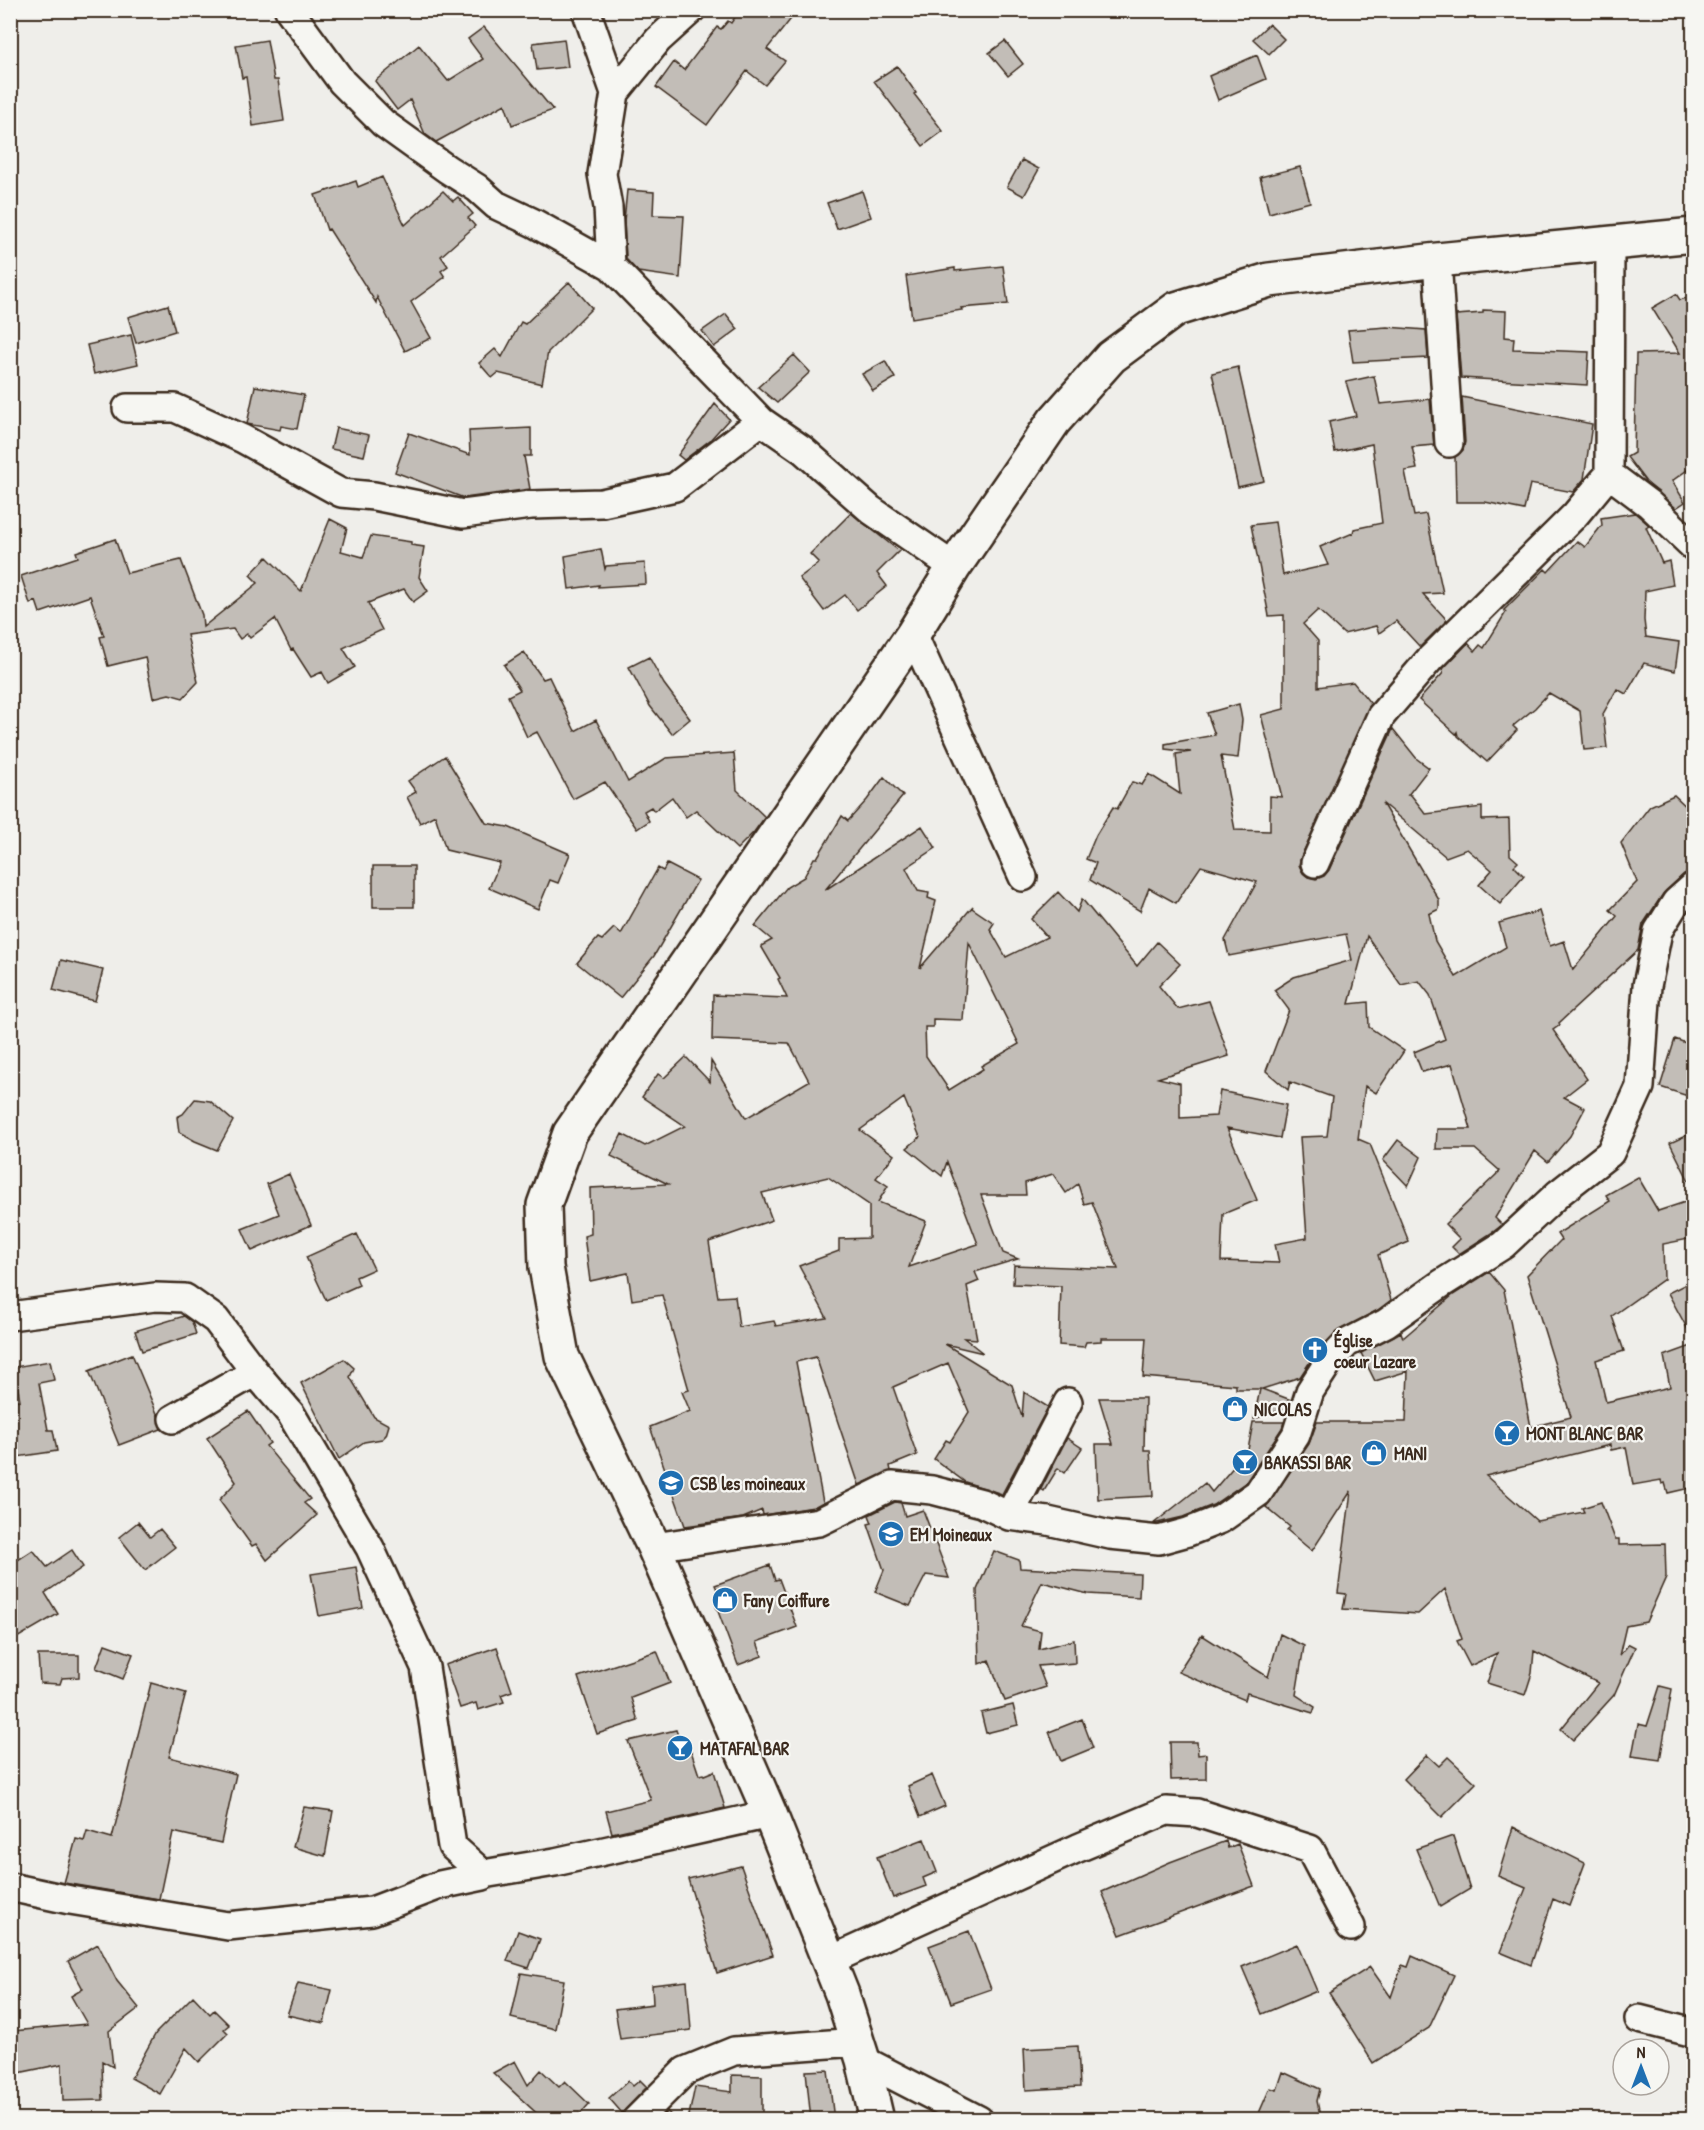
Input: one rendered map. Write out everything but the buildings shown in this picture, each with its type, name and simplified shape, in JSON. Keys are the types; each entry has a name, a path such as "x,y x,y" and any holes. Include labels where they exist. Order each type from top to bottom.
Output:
{"main road":[{"path":"877,2120 860,2051 829,1961 770,1814 654,1547 562,1356 546,1267 544,1205 570,1133 913,634 954,567 1054,421 1111,357 1176,309 1269,280 1437,260 1694,234"}],"street":[{"path":"289,10 342,82 383,123 477,188 496,205 534,223 611,266 761,421 803,450 870,510 954,567"},
{"path":"586,10 615,93 602,174 611,266"},
{"path":"615,93 658,40 691,10"},
{"path":"1315,863 1381,716 1430,659 1575,515 1609,474 1610,244"},
{"path":"1437,260 1449,443"},
{"path":"127,408 175,408 243,439 341,493 374,496 463,514 531,505 602,503 675,487 761,421"},
{"path":"1609,474 1649,504 1694,547"},
{"path":"913,634 1023,877"},
{"path":"654,1547 819,1522 892,1486 932,1490 982,1503 1009,1516 1048,1521 1110,1535 1159,1540 1221,1519 1258,1493 1296,1435 1310,1391 1328,1363 1347,1343 1386,1323 1441,1284 1503,1245 1559,1194 1610,1153 1640,1087 1647,986 1658,931 1676,902 1694,886"},
{"path":"10,1317 155,1297 185,1298 216,1320 255,1372 291,1414 370,1548 425,1667 452,1846 483,1874"},
{"path":"173,1419 255,1372"},
{"path":"1009,1516 1068,1402"},
{"path":"829,1961 1078,1848 1166,1811 1197,1813 1310,1849 1351,1927"},
{"path":"10,1887 70,1900 228,1926 372,1911 440,1886 483,1876 483,1874 555,1862 770,1814"},
{"path":"1639,2019 1694,2033"},
{"path":"636,2120 685,2071 734,2051 860,2051 980,2120"}],"place":[{"name":"Église coeur Lazare","path":"1315,1350"},
{"name":"NICOLAS","path":"1235,1409"},
{"name":"MONT BLANC BAR","path":"1507,1433"},
{"name":"MANI","path":"1374,1453"},
{"name":"BAKASSI BAR","path":"1245,1462"},
{"name":"CSB les moineaux","path":"671,1483"},
{"name":"EM Moineaux","path":"891,1534"},
{"name":"Fany Coiffure","path":"725,1600"},
{"name":"MATAFAL BAR","path":"680,1748"}]}
